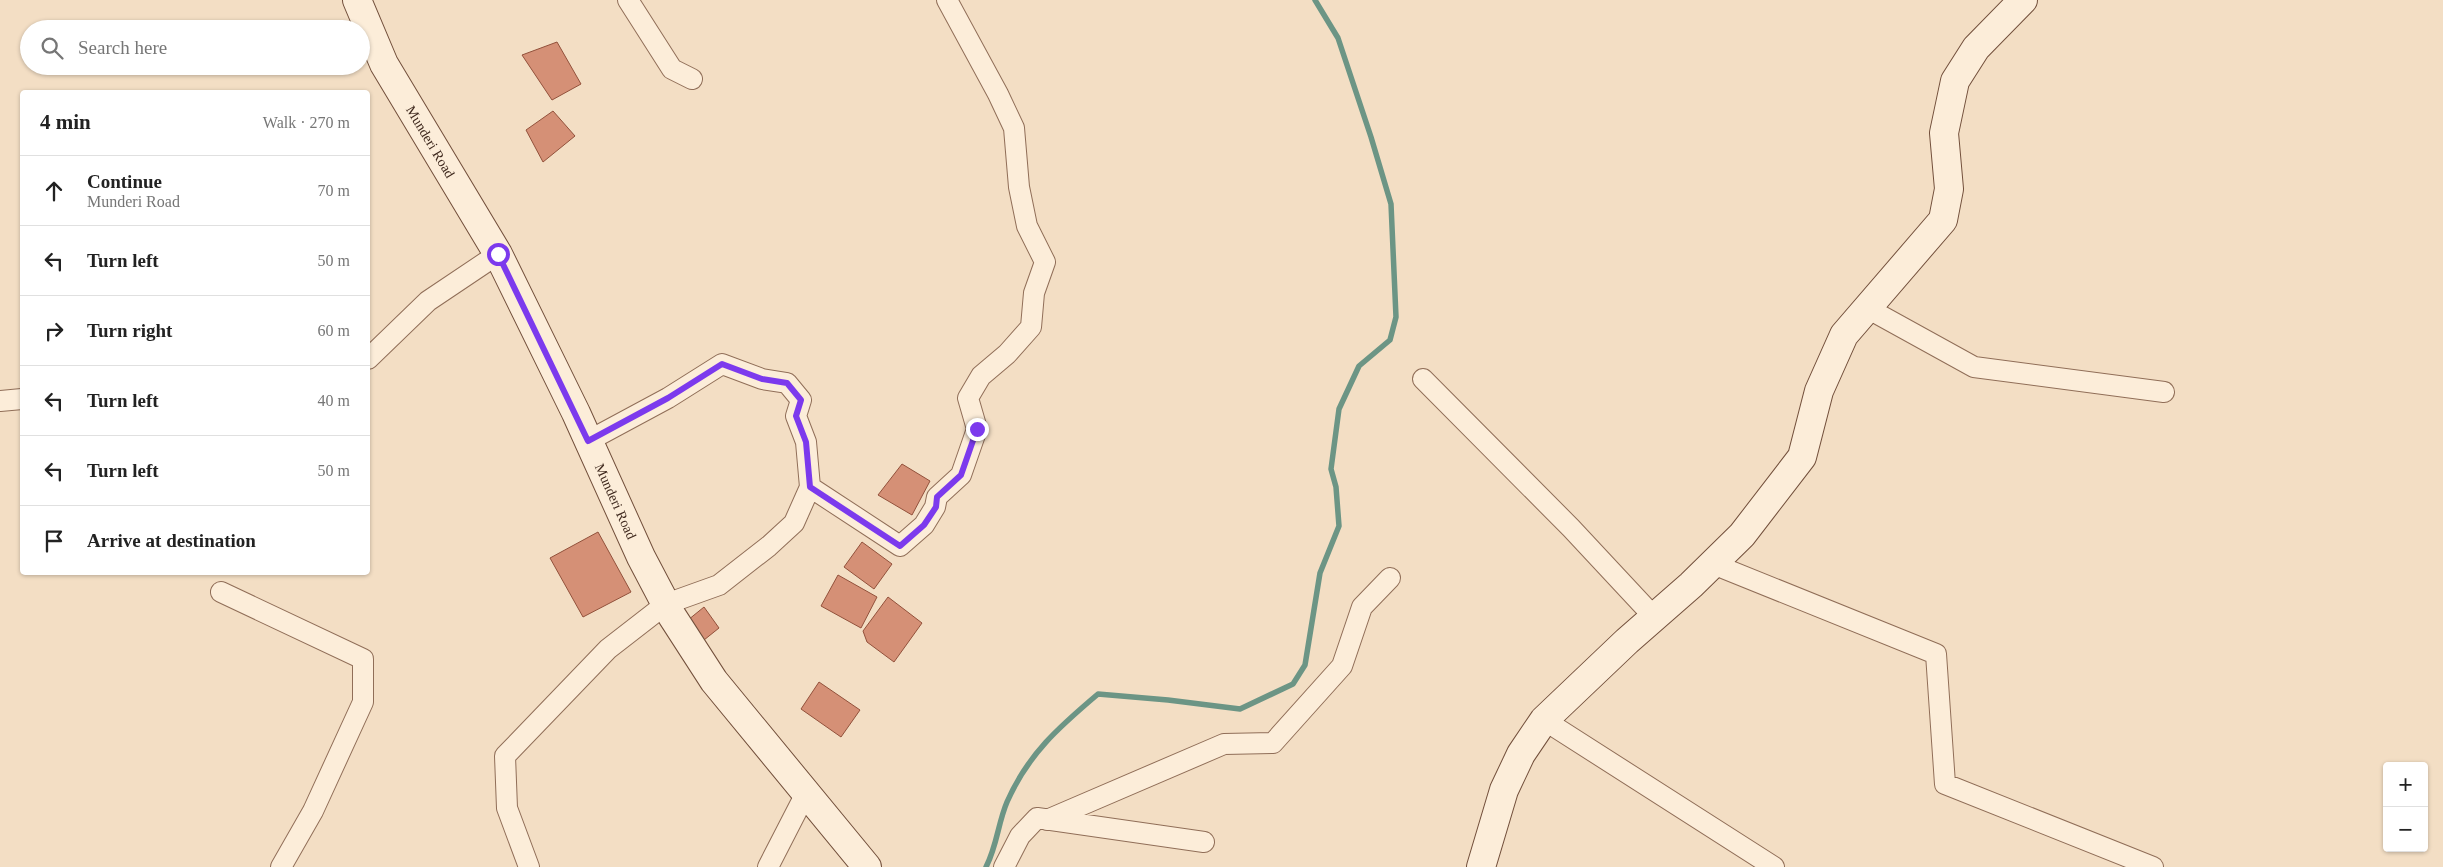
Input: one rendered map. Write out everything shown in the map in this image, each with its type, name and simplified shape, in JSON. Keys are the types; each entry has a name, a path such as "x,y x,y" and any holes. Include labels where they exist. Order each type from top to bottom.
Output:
{"main road":[{"name":"Munderi Road","path":"357,0 365,20"},
{"path":"1481,867 1504,790 1521,754 1544,720 1742,535 1802,457 1819,391 1844,336 1943,220 1949,189 1944,133 1955,80 1976,48 2023,0"},
{"name":"Munderi Road","path":"370,31 384,64 498,254 588,441 641,557 666,604 714,681 867,867"}],"street":[{"path":"628,0 672,69 692,79"},
{"path":"810,487 900,546 924,525 936,507 937,497 961,475 977,429 968,398 981,376 1007,354 1031,327 1034,293 1045,262 1027,226 1019,187 1014,128 998,94 946,0"},
{"path":"370,357 428,302 498,254"},
{"path":"1867,308 1974,367 2164,392"},
{"path":"529,867 507,808 505,756 608,649 666,604 719,585 769,546 794,523 810,487 806,442 796,416 801,400 787,383 762,379 722,364 668,398 588,441"},
{"path":"1423,379 1571,528 1654,617"},
{"path":"0,401 20,399"},
{"path":"1713,564 1936,654 1945,784 2153,867"},
{"path":"1047,820 1224,744 1273,743 1342,666 1362,607 1390,578"},
{"path":"221,592 363,659 363,702 313,810 281,867"},
{"path":"1544,720 1774,867"},
{"path":"768,867 806,793"},
{"path":"1004,867 1020,836 1037,818 1204,842"}],"building":[{"path":"557,42 581,84 552,100 522,55"},
{"path":"553,111 575,136 543,162 526,130"},
{"path":"902,464 930,481 912,515 878,495"},
{"path":"598,532 631,592 583,617 550,558"},
{"path":"862,542 892,564 874,589 844,567"},
{"path":"838,575 877,597 861,628 821,606"},
{"path":"888,597 922,623 894,662 867,642 863,631"},
{"path":"704,607 719,628 704,640 688,620"},
{"path":"819,682 860,710 841,737 801,709"}],"waterway":[{"path":"986,867 993,851 1001,818 1015,785 1046,742 1098,694 1240,709 1293,684 1305,665 1320,573 1339,526 1336,487 1331,469 1339,409 1359,366 1390,340 1396,317 1391,204 1338,38 1315,0"}],"route":[{"path":"498,254 588,441 668,398 722,364 762,379 787,383 801,400 796,416 806,442 810,487 900,546 924,525 936,507 937,497 961,475 977,429"}]}
